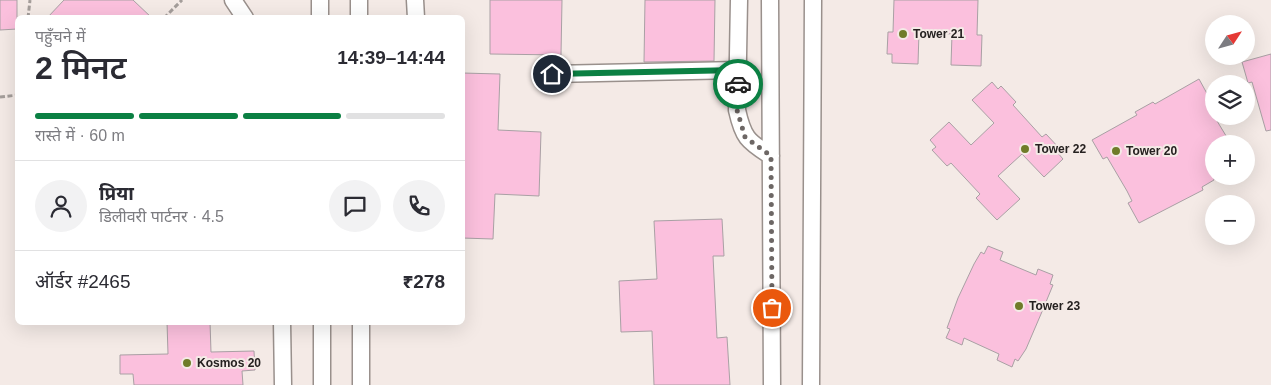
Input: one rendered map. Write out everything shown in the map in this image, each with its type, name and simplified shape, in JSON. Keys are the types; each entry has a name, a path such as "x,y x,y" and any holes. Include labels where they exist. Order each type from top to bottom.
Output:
{"street":[{"path":"233,0 243,15"},
{"path":"320,0 320,15"},
{"path":"359,0 359,15"},
{"path":"415,0 416,15"},
{"path":"739,0 737,110 741,128 749,141 771,156"},
{"path":"770,0 772,385"},
{"path":"811,385 813,0"},
{"path":"552,74 738,70"},
{"path":"282,325 283,385"},
{"path":"322,325 322,385"},
{"path":"361,325 361,385"}],"path":[{"path":"28,15 30,0"},
{"path":"167,15 182,0"},
{"path":"0,98 15,96"}],"building":[{"path":"0,0 17,0 15,29 0,30"},
{"path":"64,0 133,0 149,15 50,15"},
{"path":"490,0 562,0 561,55 490,54"},
{"path":"645,0 715,0 714,61 644,62"},
{"name":"Tower 21","path":"894,0 978,0 977,35 982,35 981,66 951,65 952,34 919,32 918,64 892,63 892,54 887,54 888,32 893,32"},
{"path":"1271,54 1271,130 1266,131 1255,92 1255,75 1246,75 1243,65 1255,65 1255,58"},
{"path":"465,73 500,74 498,130 541,132 539,196 495,194 493,239 465,238"},
{"name":"Tower 20","path":"1199,79 1205,90 1205,125 1219,125 1226,135 1205,135 1205,185 1202,187 1203,190 1139,223 1128,203 1132,201 1127,191 1107,157 1103,159 1092,140 1137,115 1135,112 1153,102 1155,104"},
{"name":"Tower 22","path":"992,82 998,89 1001,86 1016,102 1013,105 1042,137 1046,134 1060,149 1057,152 1063,159 1044,177 1022,154 998,176 1020,199 997,220 976,198 980,194 951,163 947,166 932,150 936,147 930,140 949,122 971,145 994,123 972,100"},
{"path":"722,219 724,256 713,256 717,338 727,337 730,385 654,385 652,331 621,332 619,281 657,279 654,221"},
{"name":"Tower 23","path":"988,246 1003,252 1000,260 1036,275 1038,269 1053,275 1050,284 1053,285 1026,349 1018,361 1015,359 1012,367 997,360 999,354 964,338 962,345 946,338 950,329 947,328 958,298 974,264 981,252 984,254"},
{"name":"Kosmos 20","path":"167,325 210,325 211,352 254,351 255,370 242,371 243,385 134,385 133,374 120,374 120,355 168,354"}],"way so far":[{"path":"738,84 737,110 745,137 771,156 772,308"}],"place":[{"name":"Tower 21","path":"903,34"},
{"name":"Tower 22","path":"1025,149"},
{"name":"Tower 20","path":"1116,151"},
{"name":"Tower 23","path":"1019,306"},
{"name":"Kosmos 20","path":"187,363"}],"route":[{"path":"552,74 738,70 738,84"}]}
